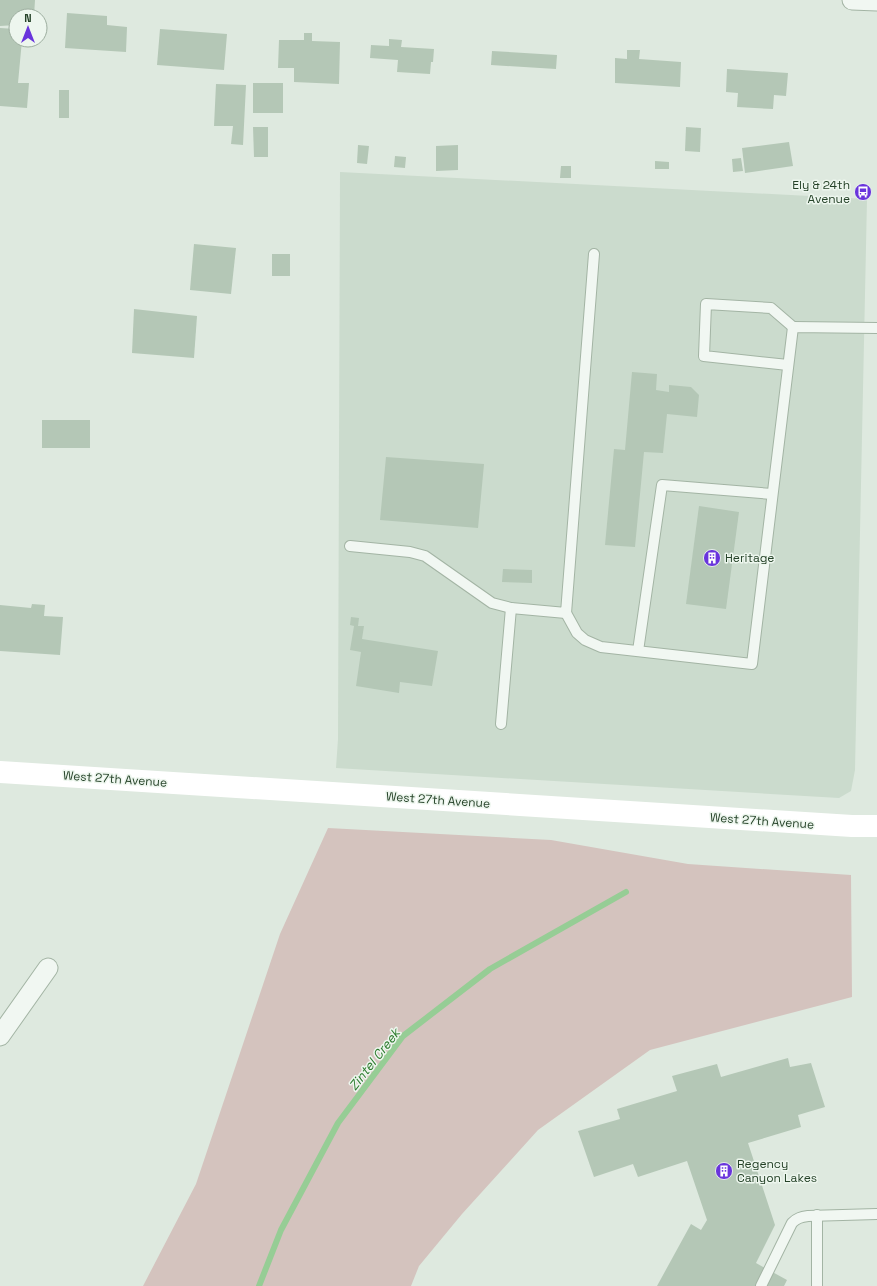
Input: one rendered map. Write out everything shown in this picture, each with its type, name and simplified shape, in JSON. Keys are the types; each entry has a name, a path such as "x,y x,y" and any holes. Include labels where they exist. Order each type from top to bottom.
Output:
{"main road":[{"name":"West 27th Avenue","path":"0,772 852,826 877,826"}],"street":[{"path":"852,0 877,1"},
{"path":"0,1036 48,968"}],"lane":[{"path":"594,254 566,613 577,633 584,640 601,647 752,664 793,327"},
{"path":"788,365 704,356 706,304 771,308 793,327 877,328"},
{"path":"638,652 662,485 772,494"},
{"path":"350,546 410,552 425,556 492,603 511,608 566,613"},
{"path":"501,724 511,608"},
{"path":"761,1286 792,1223 800,1217 817,1215 877,1214"},
{"path":"817,1215 817,1286"}],"shaded area":[{"path":"340,172 867,199 855,770 851,791 839,798 336,768 338,739"},
{"path":"328,828 551,840 688,864 851,875 852,997 650,1050 538,1130 462,1214 419,1266 411,1286 143,1286 196,1184 280,934"}],"building":[{"path":"0,0 35,0 34,8 8,8 8,26 0,26"},
{"path":"67,13 107,16 107,25 127,27 126,52 65,48"},
{"path":"0,28 8,28 8,48 21,48 18,83 29,83 27,108 0,106"},
{"path":"160,29 227,34 224,70 157,65"},
{"path":"304,33 312,33 312,41 340,42 339,84 294,82 294,68 278,68 279,40 304,40"},
{"path":"389,39 402,40 401,47 434,49 430,74 397,72 398,60 370,58 371,45 389,46"},
{"path":"627,50 640,50 639,59 681,62 680,87 615,83 615,58 627,59"},
{"path":"492,51 557,55 556,69 491,65"},
{"path":"727,69 788,73 786,96 774,95 773,109 737,107 738,93 726,92"},
{"path":"253,83 283,83 283,113 253,113"},
{"path":"216,84 246,85 243,145 231,144 233,126 214,126"},
{"path":"59,90 69,90 69,118 59,118"},
{"path":"253,127 268,127 268,157 254,157"},
{"path":"686,127 701,128 700,152 685,151"},
{"path":"789,142 793,166 745,173 742,148"},
{"path":"358,145 369,146 367,164 357,163"},
{"path":"458,145 458,170 436,171 436,146"},
{"path":"395,156 406,157 405,168 394,167"},
{"path":"741,158 743,171 733,172 732,159"},
{"path":"655,161 669,162 669,169 655,169"},
{"path":"561,166 571,166 571,178 560,178"},
{"path":"194,244 236,248 231,294 190,290"},
{"path":"272,254 290,254 290,276 272,276"},
{"path":"134,309 197,316 194,358 132,353"},
{"path":"632,372 657,374 656,390 669,392 669,385 691,387 699,395 697,417 667,414 663,453 644,452 635,547 605,545 614,449 625,450"},
{"path":"42,420 90,420 90,448 42,448"},
{"path":"386,457 484,464 478,528 380,520"},
{"name":"Heritage","path":"699,506 739,512 726,609 686,604"},
{"path":"503,569 532,570 532,583 502,582"},
{"path":"32,604 45,605 44,616 63,617 60,655 0,651 0,605 31,608"},
{"path":"351,617 359,618 358,626 364,626 362,639 438,651 432,686 400,682 399,693 356,686 361,652 350,650 354,626 350,625"},
{"name":"Regency Canyon Lakes","path":"788,1058 790,1067 811,1063 825,1107 798,1115 801,1127 748,1143 775,1225 756,1263 787,1280 784,1286 657,1286 691,1224 701,1230 707,1220 687,1161 638,1177 633,1164 594,1177 578,1131 620,1119 617,1109 677,1091 672,1076 717,1064 721,1077"}],"waterway":[{"name":"Zintel Creek","path":"259,1286 281,1230 338,1123 403,1036 490,969 626,892"}],"place":[{"name":"Ely & 24th Avenue","path":"863,192"},
{"name":"Heritage","path":"712,558"},
{"name":"Regency Canyon Lakes","path":"724,1171"}]}
